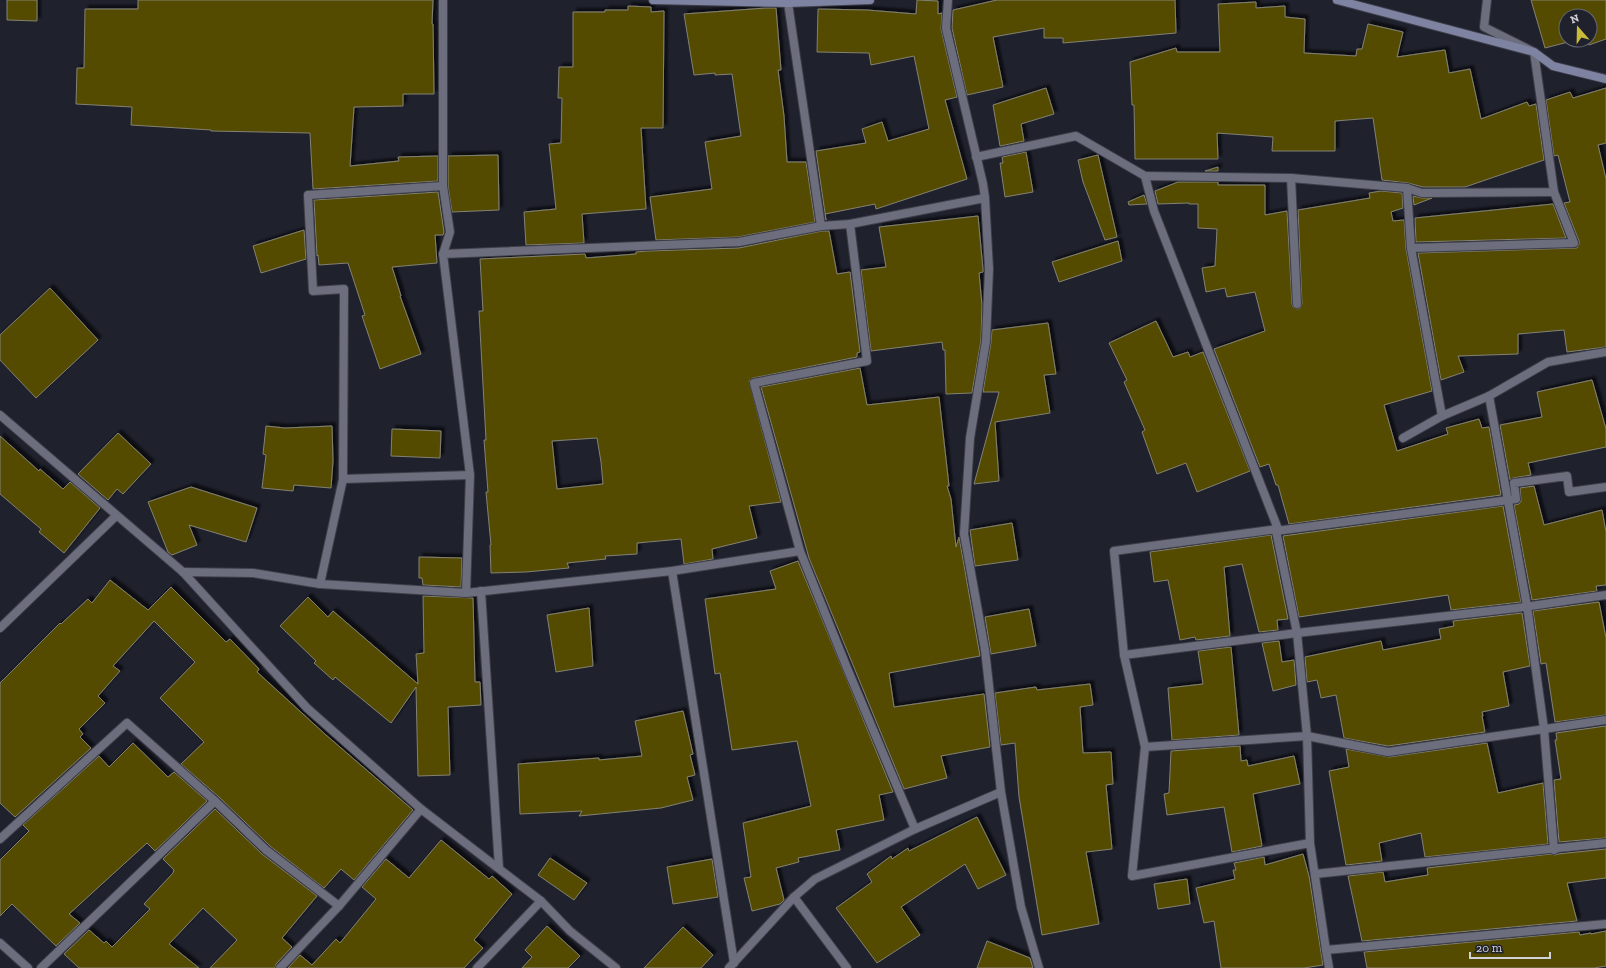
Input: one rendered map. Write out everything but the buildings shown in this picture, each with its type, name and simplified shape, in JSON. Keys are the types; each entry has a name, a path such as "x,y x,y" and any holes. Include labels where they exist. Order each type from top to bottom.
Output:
{"main road":[{"path":"653,0 788,3 870,0"},
{"path":"1337,0 1534,52 1553,66 1606,79"}],"street":[{"path":"442,0 444,186 450,232 443,254 470,475 466,592"},
{"path":"948,0 946,11 946,28 985,198 989,269 986,342 970,438 964,534 985,650 1001,792 1021,907 1039,968"},
{"path":"1411,248 1574,243 1554,192 1534,52 1484,27 1487,0"},
{"path":"788,3 822,226"},
{"path":"976,157 1076,136 1145,176 1291,178 1407,188 1422,194 1554,192"},
{"path":"1145,176 1154,211 1277,530 1297,633 1307,736 1310,843 1329,968"},
{"path":"1291,178 1297,304"},
{"path":"320,584 343,479 344,289 313,291 308,195 444,186"},
{"path":"1407,188 1411,248 1442,416"},
{"path":"443,254 739,242 822,226 850,224 985,198"},
{"path":"850,224 867,361 754,383 800,550 847,668 915,829"},
{"path":"1403,438 1442,416 1489,396 1548,362 1606,352"},
{"path":"1489,396 1527,606 1544,728 1554,850"},
{"path":"0,415 183,572 307,708 421,809 541,901 570,931 616,968"},
{"path":"343,479 470,475"},
{"path":"1310,843 1132,876 1145,747 1124,655 1114,551 1509,500 1516,498 1514,483 1567,476 1569,492 1606,487"},
{"path":"0,628 116,516"},
{"path":"183,572 252,572 320,584 466,592 672,571 800,550"},
{"path":"672,571 732,966"},
{"path":"481,591 499,868"},
{"path":"1124,655 1297,633 1517,608 1606,595"},
{"path":"1145,747 1307,736 1388,752 1606,720"},
{"path":"0,839 127,723 215,801 266,850 339,906"},
{"path":"732,966 794,897 815,879 915,829 1001,792"},
{"path":"41,968 215,801"},
{"path":"280,968 339,906 421,809"},
{"path":"1315,874 1554,850 1606,843"},
{"path":"794,897 847,968"},
{"path":"477,968 541,901"},
{"path":"1326,950 1606,924"},
{"path":"0,943 28,968"}]}
